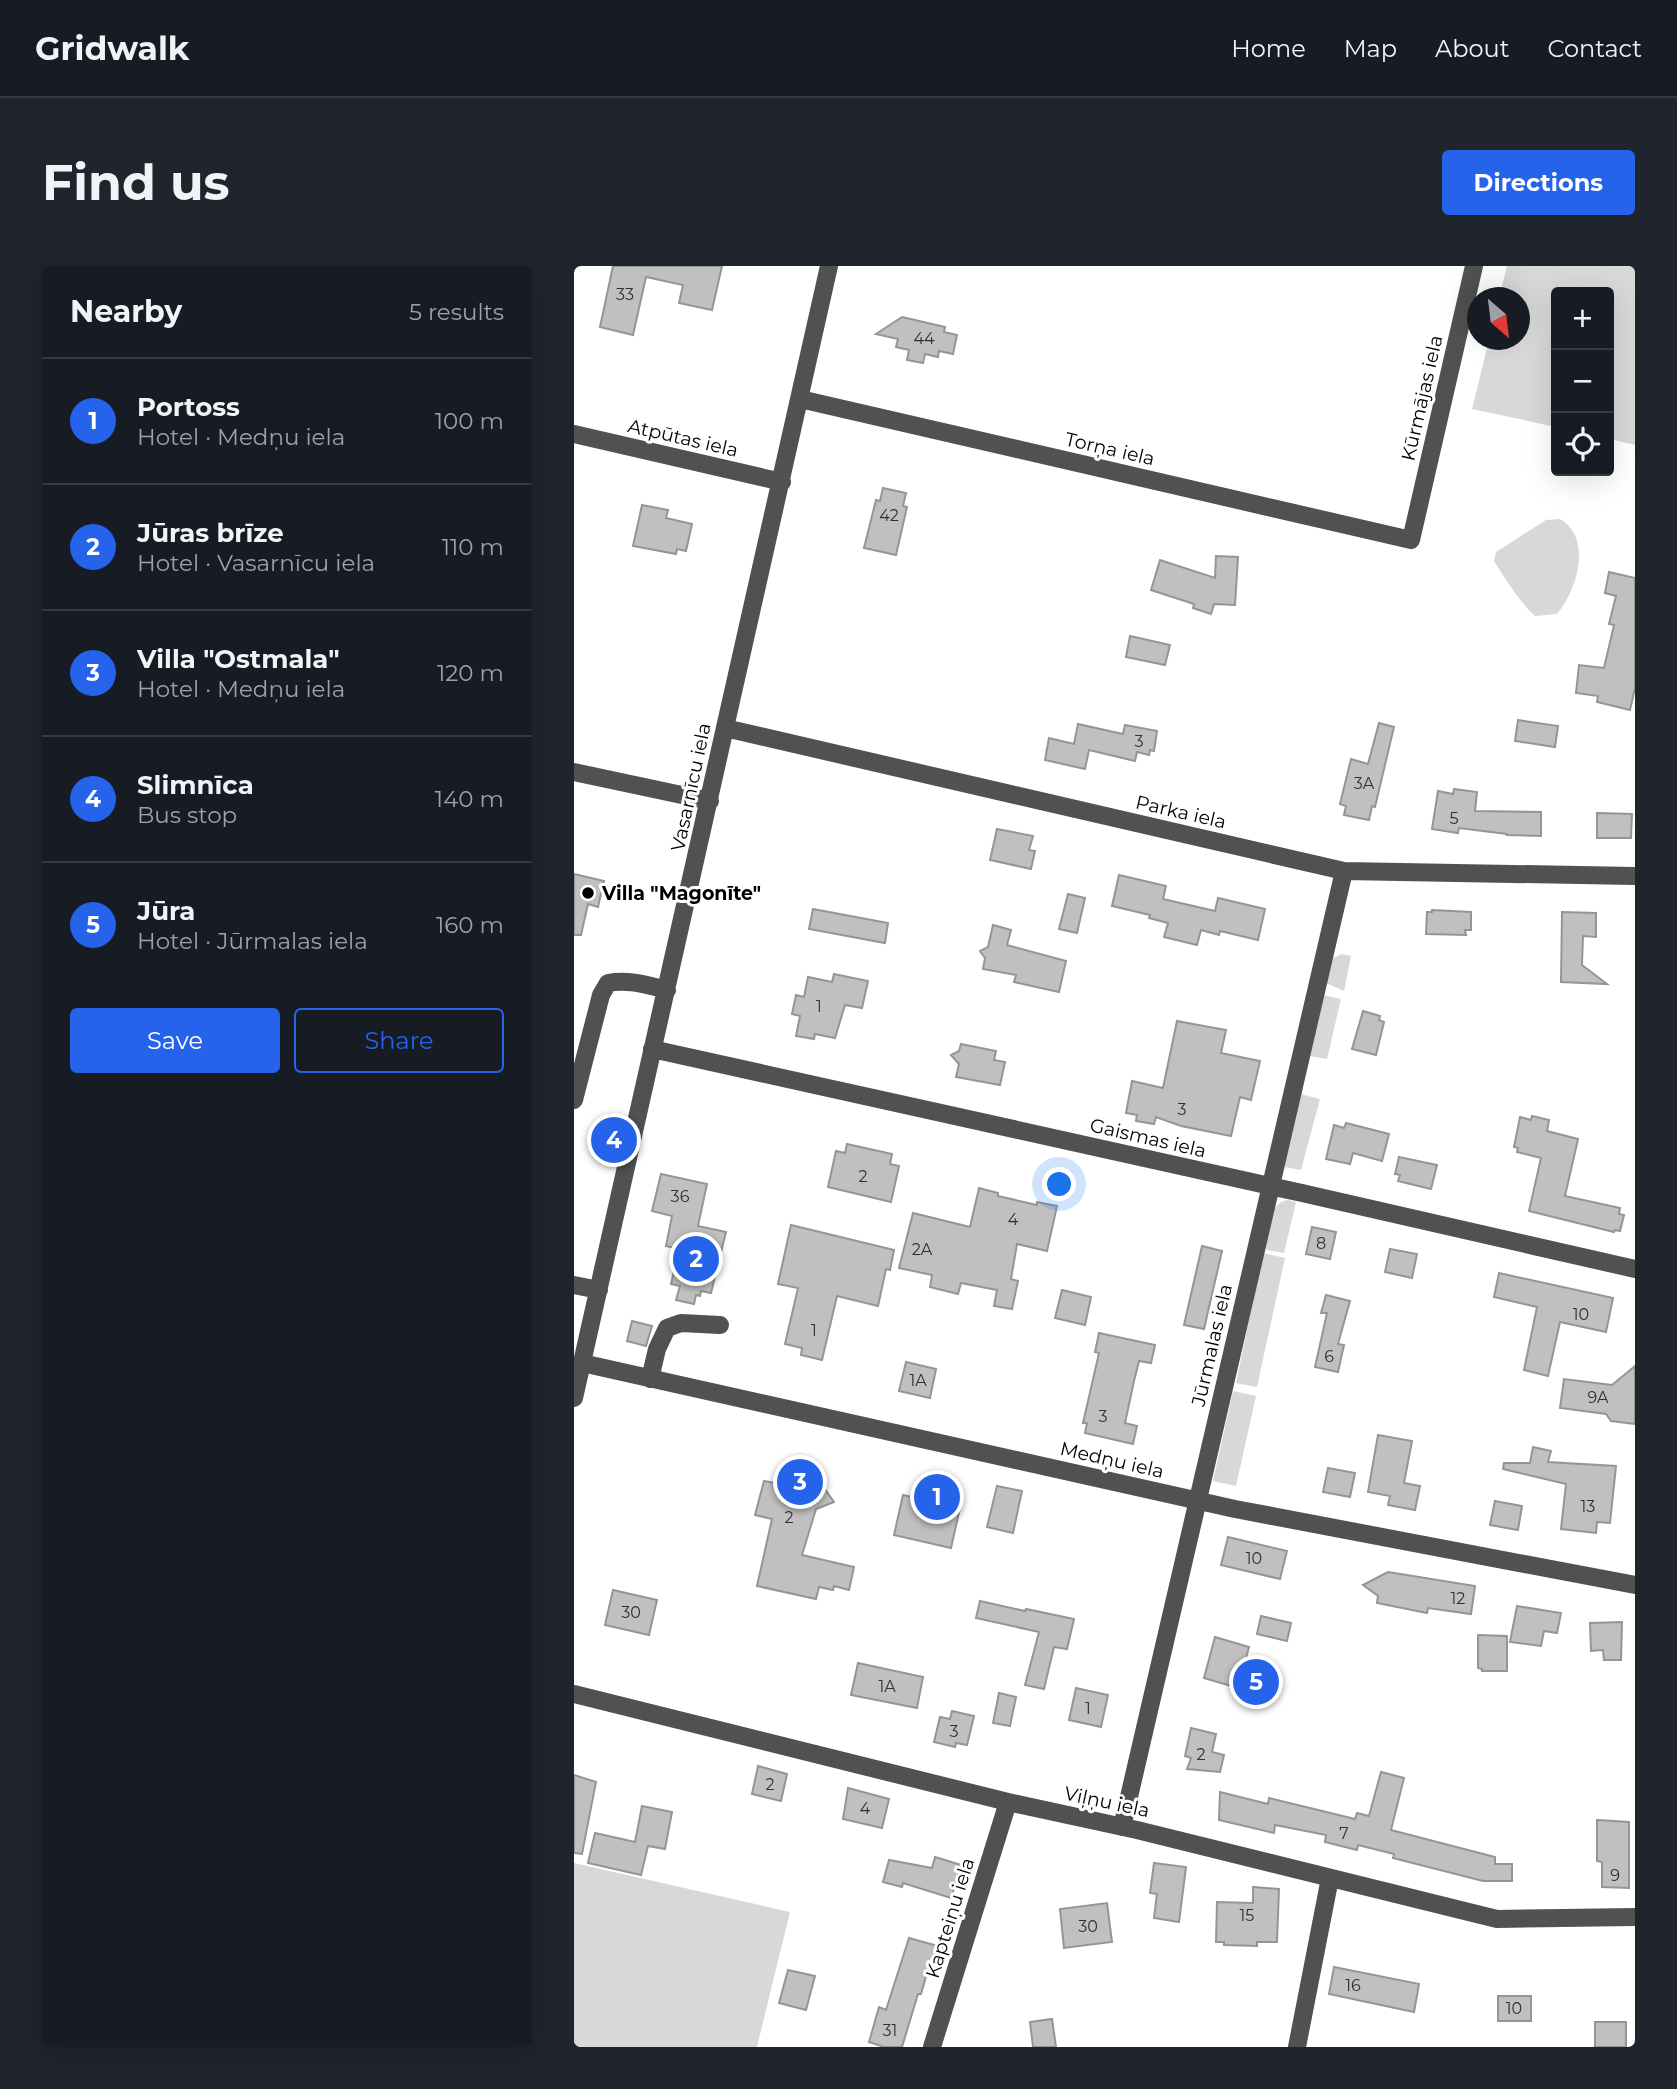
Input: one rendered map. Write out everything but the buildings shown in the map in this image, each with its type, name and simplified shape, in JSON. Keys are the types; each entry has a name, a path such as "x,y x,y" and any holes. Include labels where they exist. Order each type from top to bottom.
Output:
{"street":[{"name":"Vasarnīcu iela","path":"574,1398 829,266"},
{"name":"Kūrmājas iela","path":"1411,540 1474,266"},
{"name":"Torņa iela","path":"800,399 1411,540"},
{"name":"Atpūtas iela","path":"574,434 782,482"},
{"name":"Parka iela","path":"725,728 1344,872 1635,876"},
{"path":"574,772 710,801"},
{"name":"Jūrmalas iela","path":"1122,1827 1344,872"},
{"path":"574,1100 601,995 608,983 639,983 667,990"},
{"name":"Gaismas iela","path":"652,1049 1635,1269"},
{"path":"574,1285 599,1290"},
{"path":"650,1379 657,1349 667,1328 681,1323 720,1325"},
{"name":"Medņu iela","path":"582,1363 1198,1501 1635,1585"},
{"name":"Viļņu iela","path":"574,1694 1497,1919 1635,1917"},
{"name":"Kapteiņu iela","path":"932,2047 1009,1802"},
{"path":"1297,2047 1330,1878"}],"shaded area":[{"path":"1507,266 1635,266 1635,445 1614,440 1614,287 1551,287 1551,426 1472,409 1487,350 1530,350 1530,287 1502,287"},
{"path":"1560,519 1570,528 1579,551 1575,579 1571,592 1557,614 1535,616 1518,597 1494,561 1496,552 1546,520"},
{"path":"1342,954 1351,956 1344,991 1326,983 1333,958"},
{"path":"1323,995 1341,999 1327,1059 1310,1056"},
{"path":"1301,1094 1320,1099 1301,1170 1284,1167"},
{"path":"1288,1200 1296,1202 1284,1253 1267,1250 1264,1245 1270,1217 1277,1206"},
{"path":"1263,1253 1285,1258 1257,1387 1236,1383"},
{"path":"1233,1391 1256,1396 1236,1486 1213,1481"},
{"path":"574,1863 790,1912 757,2047 574,2047"}],"place":[{"name":"Villa \"Magonīte\"","path":"588,893"},
{"name":"Slimnīca","path":"614,1140"},
{"name":"Jūras brīze","path":"696,1259"},
{"name":"Villa \"Ostmala\"","path":"800,1482"},
{"name":"Portoss","path":"937,1497"},
{"name":"Jūra","path":"1256,1682"}]}
